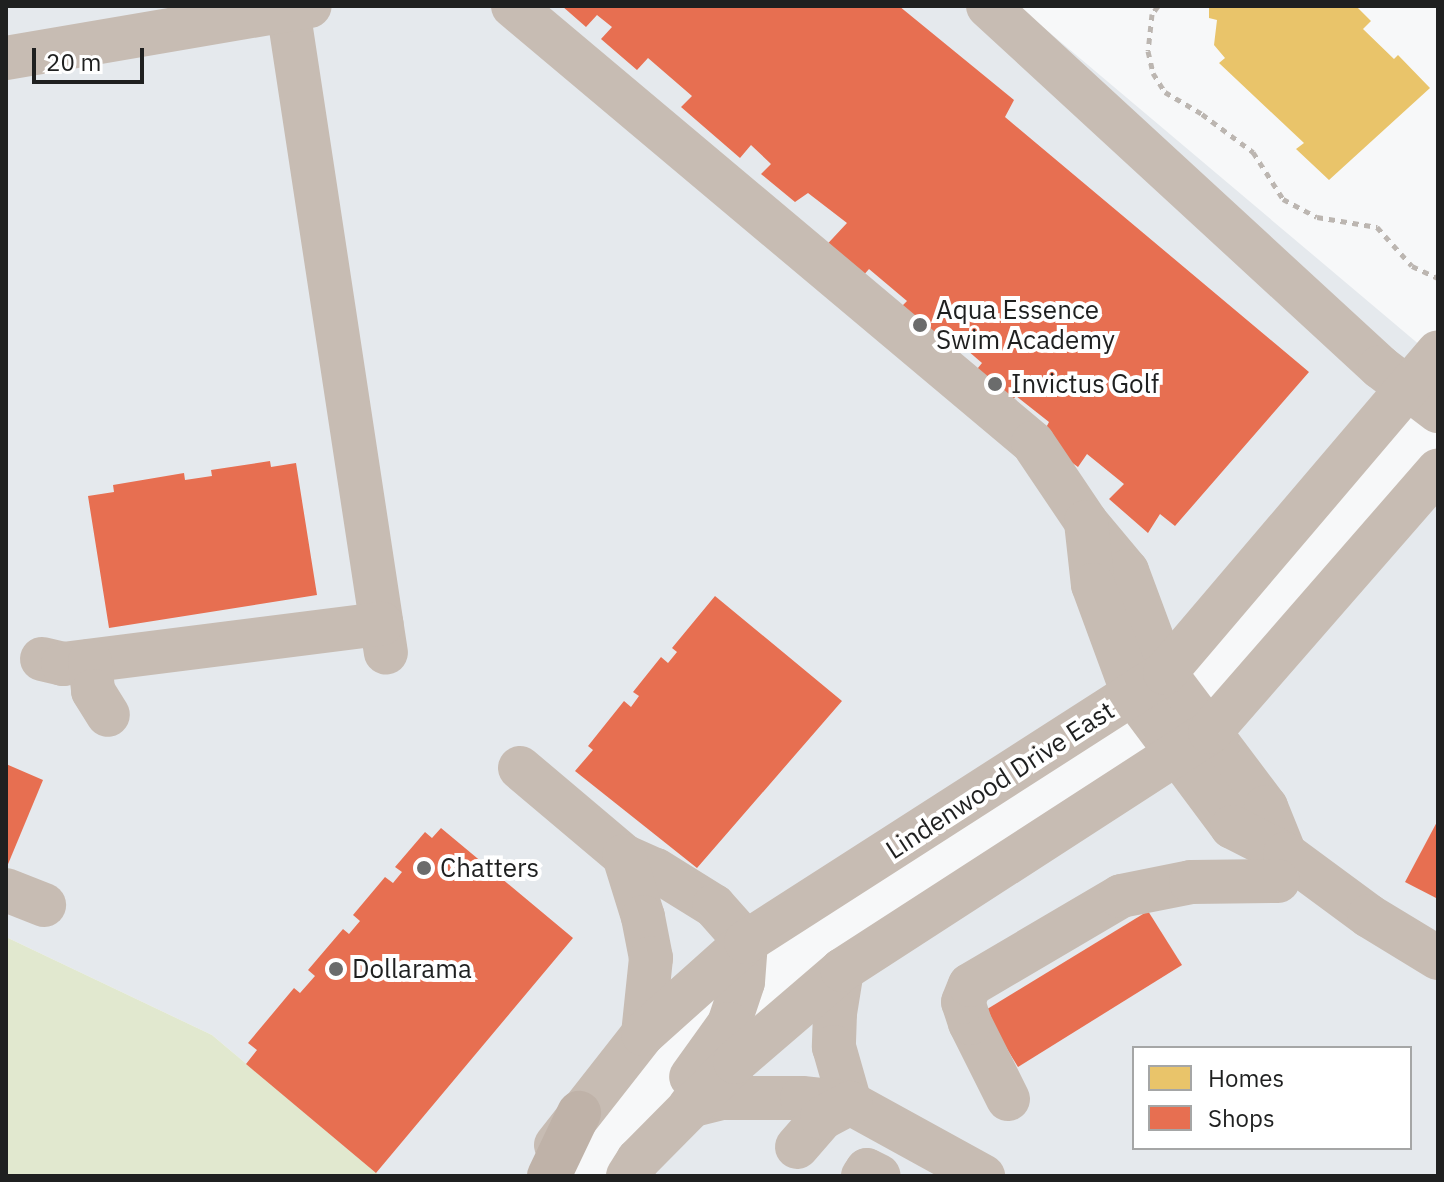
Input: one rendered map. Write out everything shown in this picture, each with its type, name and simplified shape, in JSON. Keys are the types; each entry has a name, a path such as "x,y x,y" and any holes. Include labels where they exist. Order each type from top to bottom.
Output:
{"main road":[{"path":"549,1176 579,1113"}],"street":[{"path":"513,6 1033,443 1086,522 1127,571 1149,684 1194,743 1266,807 1281,867"},
{"path":"988,6 1422,400"},
{"path":"6,58 299,8 384,638 63,664 42,659"},
{"name":"Lindenwood Drive East","path":"534,1176 579,1113 643,1034 746,942 1149,684 1422,400 1438,352"},
{"path":"628,1176 682,1114 842,970 1194,743 1438,471"},
{"path":"90,661 93,691 108,715"},
{"path":"520,768 624,856 702,897 746,942 738,1003 729,1024 694,1072 682,1114"},
{"path":"624,856 643,917 651,958 643,1034"},
{"path":"1008,1099 970,1023 963,1002 970,985 1121,896 1281,867 1438,958"},
{"path":"842,970 835,1013 834,1047 850,1103"},
{"path":"682,1114 723,1098 802,1098 850,1103 983,1176"},
{"path":"797,1147 822,1118 850,1103"},
{"path":"863,1176 867,1170 879,1176"}],"path":[{"path":"1158,6 1152,14 1148,51 1153,73 1165,92 1202,114 1253,152 1283,199 1317,217 1377,227 1412,266 1438,278"}],"shaded area":[{"path":"6,6 1018,6 1434,357 1165,673 746,942 534,1176 380,1176 212,1035 6,937"},
{"path":"1438,471 1438,1176 628,1176 690,1106 1210,732"}],"green space":[{"path":"6,937 212,1035 380,1176 6,1176"}],"building: Homes":[{"path":"1209,6 1356,6 1371,21 1363,29 1394,59 1398,55 1430,88 1329,180 1296,149 1304,143 1219,63 1225,58 1214,45 1217,20 1209,18"}],"building: Shops":[{"path":"562,6 899,6 1014,100 1005,117 1309,372 1175,526 1160,514 1148,533 1109,499 1124,484 1087,454 1078,467 1040,439 1049,422 1016,396 1005,409 969,379 982,363 945,331 930,345 893,315 907,301 869,269 855,285 819,253 847,223 808,193 795,202 761,174 771,164 751,145 740,158 681,107 692,96 648,58 637,70 601,39 612,27 597,15 586,27"},
{"path":"270,461 271,467 296,463 317,595 109,628 88,496 114,492 113,485 184,473 185,480 212,476 211,470"},
{"path":"715,596 842,701 697,868 575,771 593,750 588,746 624,701 631,707 639,696 633,692 661,657 668,663 677,652 672,648"},
{"path":"6,764 43,780 6,869"},
{"path":"1438,820 1438,899 1405,882"},
{"path":"441,828 573,938 376,1173 246,1064 257,1050 248,1043 294,988 300,993 315,976 308,970 343,929 349,934 360,921 353,915 385,877 393,883 402,872 395,867 425,832 432,838"},
{"path":"1148,911 1182,965 1018,1067 984,1011"}],"place":[{"name":"Aqua Essence Swim Academy","path":"920,325"},
{"name":"Invictus Golf","path":"995,384"},
{"name":"Chatters","path":"424,868"},
{"name":"Dollarama","path":"336,969"}]}
